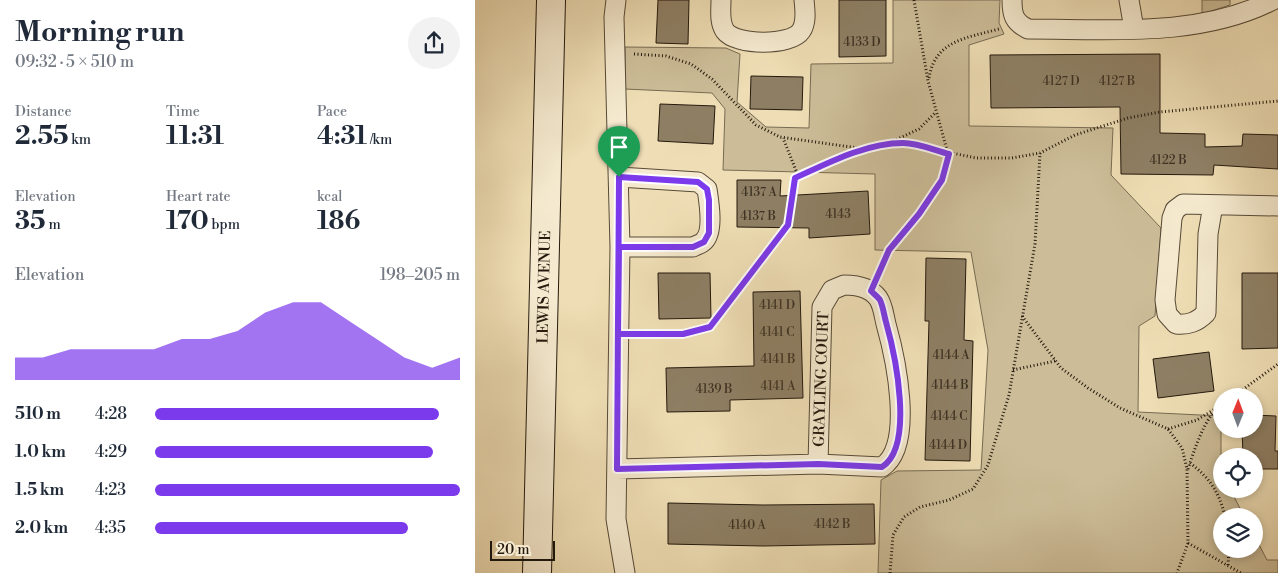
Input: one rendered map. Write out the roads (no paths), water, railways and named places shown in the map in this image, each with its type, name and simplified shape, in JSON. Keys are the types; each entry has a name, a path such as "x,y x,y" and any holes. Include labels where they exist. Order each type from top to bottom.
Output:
{"main road":[{"name":"LEWIS AVENUE","path":"537,573 551,0"}],"street":[{"path":"617,0 614,17 619,177 616,519 625,573"},
{"path":"721,0 720,18 725,30 736,40 753,43 793,38 801,31 805,22 804,0"},
{"path":"1013,0 1012,14 1017,24 1028,29 1135,29 1188,26 1259,7 1273,0"},
{"path":"1129,0 1135,29"},
{"path":"619,177 698,182 707,189 709,200 709,233 704,242 693,247 619,247"},
{"path":"1213,205 1208,234 1206,313 1199,320 1187,325 1176,324 1167,314 1165,300 1172,218 1175,210 1183,204 1278,206"},
{"name":"GRAYLING COURT","path":"617,469 818,464 882,467 890,462 897,439 901,398 896,359 880,300 871,291 858,285 844,285 832,290 822,307 818,464"}]}
